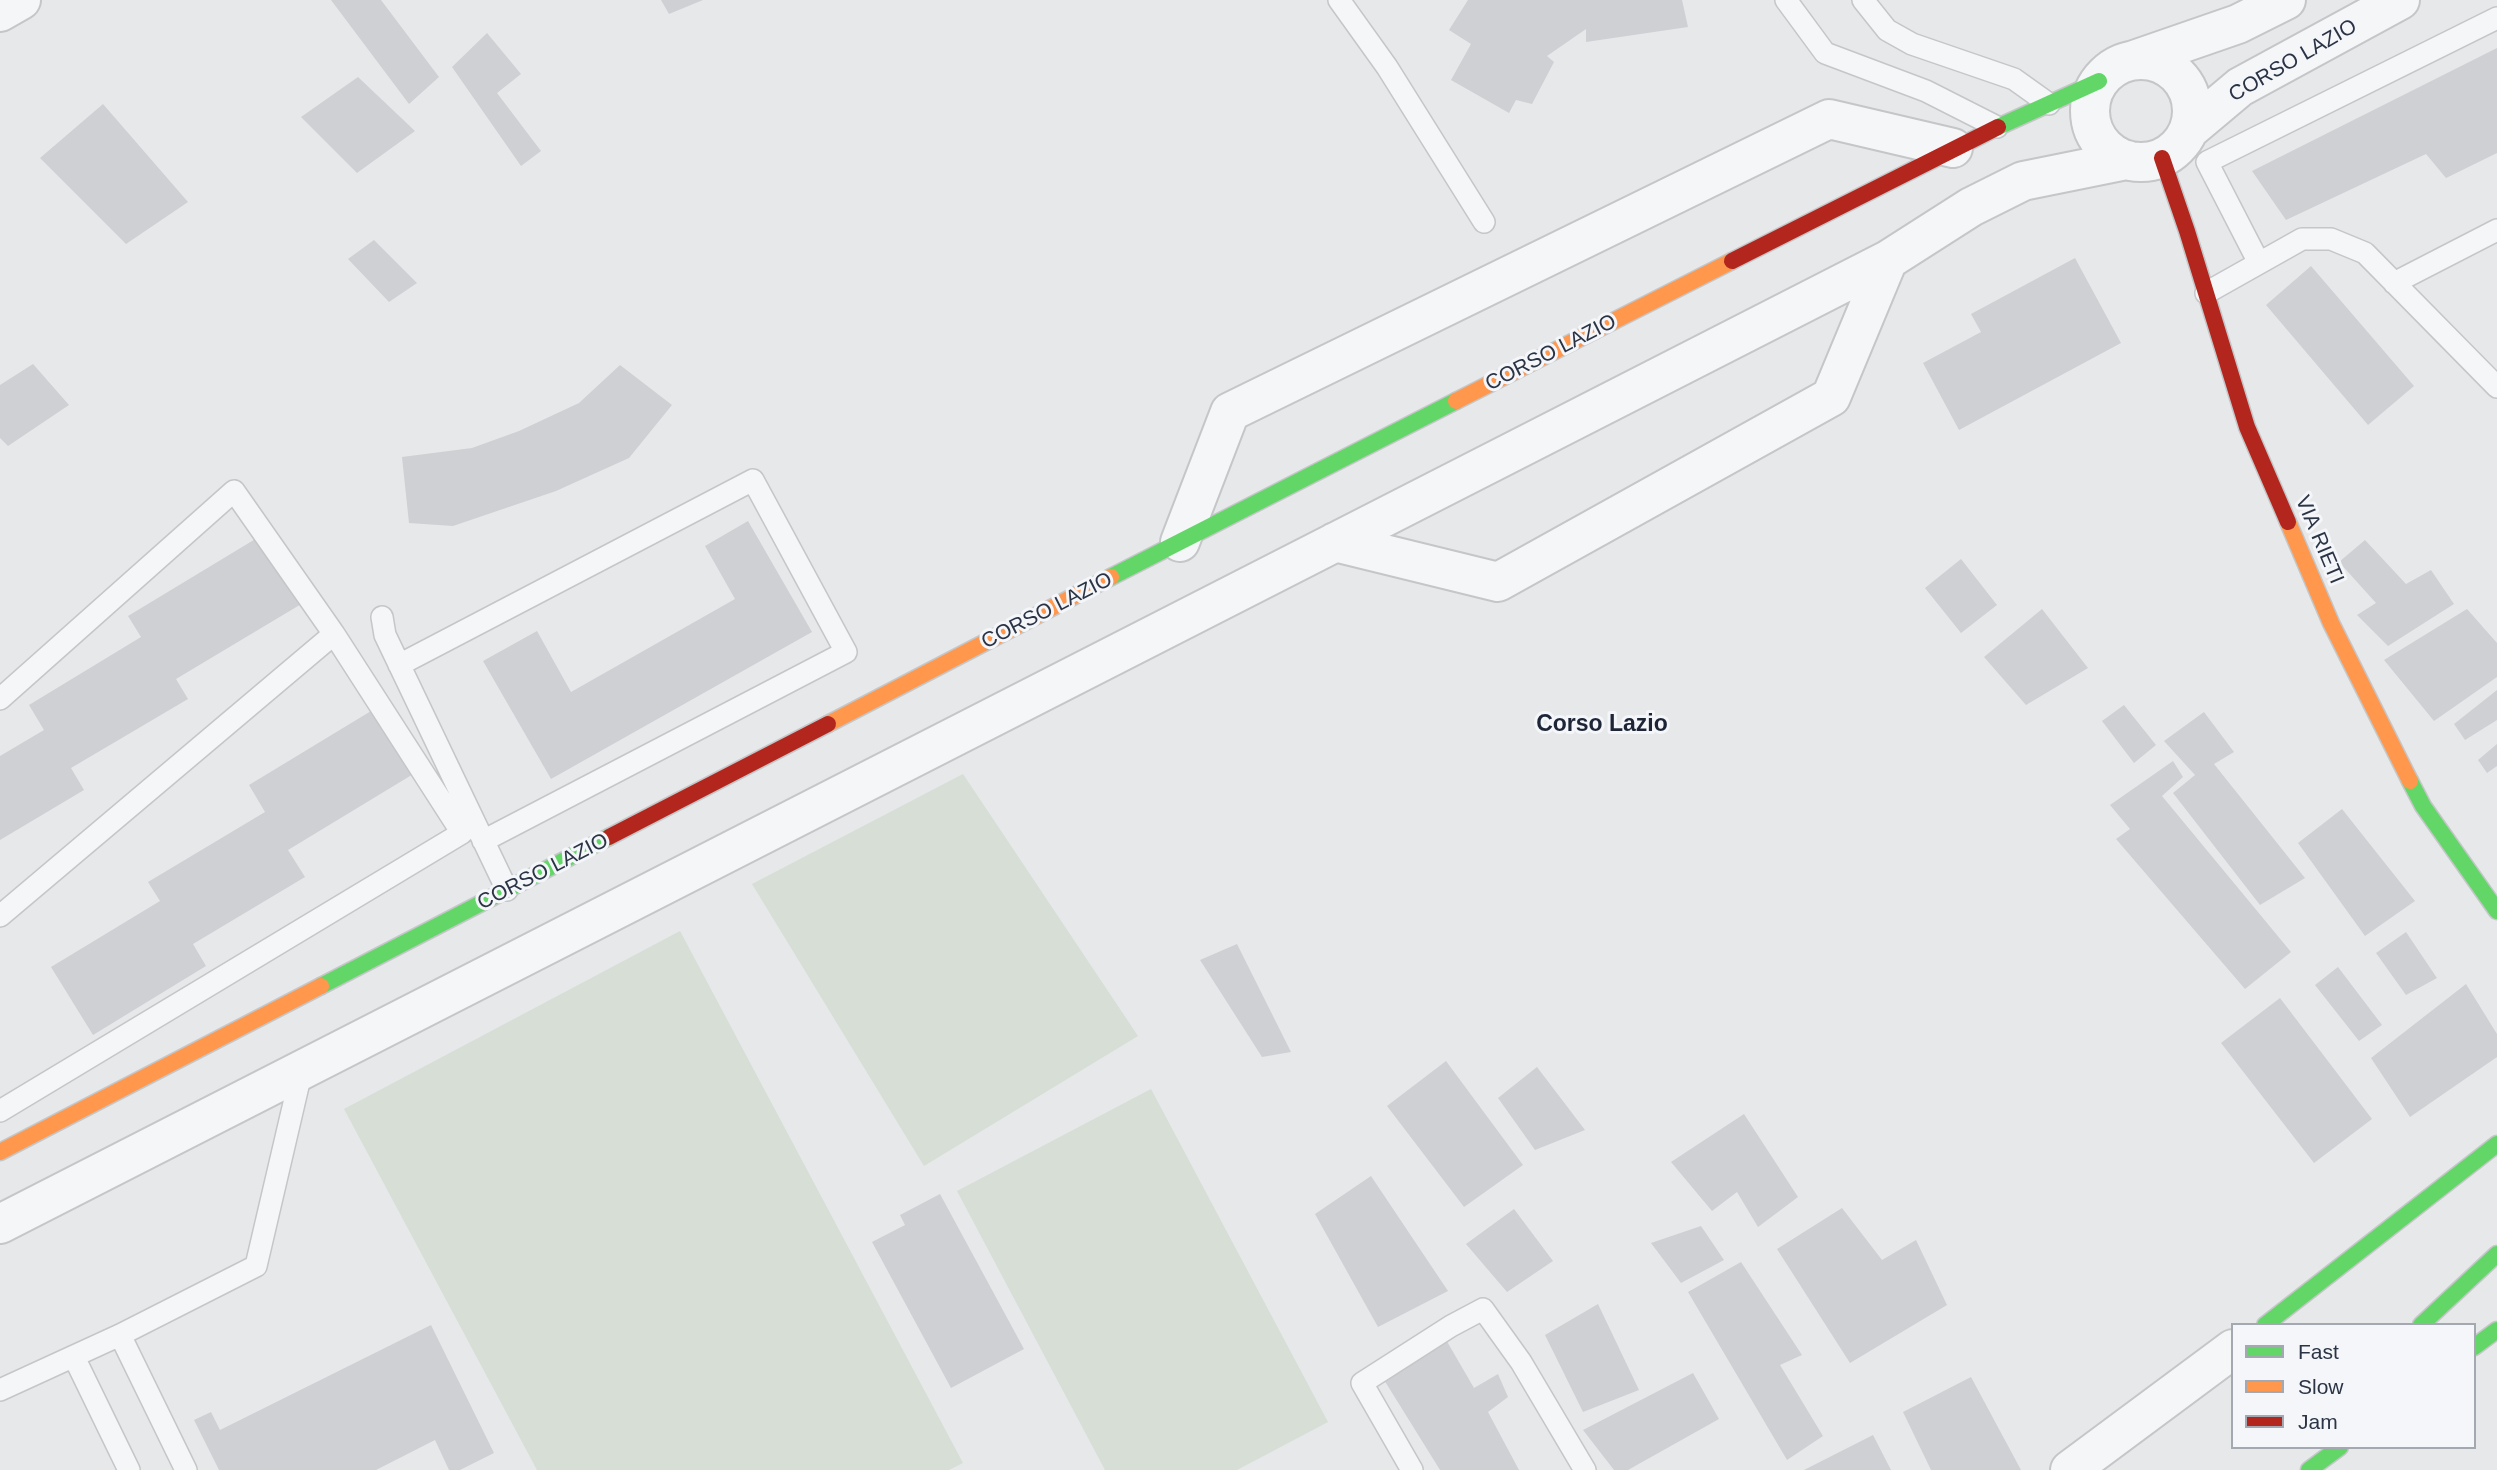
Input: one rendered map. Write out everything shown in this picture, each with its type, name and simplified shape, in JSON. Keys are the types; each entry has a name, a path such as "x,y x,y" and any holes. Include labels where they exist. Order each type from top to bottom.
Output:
{"street":[{"path":"2145,159 2112,154 2100,143 2092,128 2090,112 2092,96 2099,81 2120,63 2238,24 2286,0"},
{"name":"CORSO LAZIO","path":"2190,129 2240,87 2400,0"},
{"path":"0,1224 1888,260 1971,207 2023,181 2145,159 2174,151 2190,129 2193,111 2190,94 2182,78 2168,67 2152,60 2134,60"},
{"name":"CORSO LAZIO","path":"0,1152 1180,542 1953,148 2099,81"},
{"path":"1180,542 1230,412 1829,118 1953,148"},
{"name":"VIA RIETI","path":"2145,159 2206,293 2247,427 2332,623 2423,806 2497,911"},
{"path":"1335,542 1498,582 1831,397 1888,260"},
{"path":"2268,1323 2497,1144"},
{"path":"2423,1323 2497,1254"},
{"path":"2476,1345 2497,1329"},
{"path":"2070,1470 2231,1350"},
{"path":"2309,1470 2337,1449"}],"lane":[{"path":"1339,0 1387,67 1484,222"},
{"path":"1786,0 1825,53 1926,91 1997,128"},
{"path":"1863,0 1887,30 1912,44 2014,79 2049,104"},
{"path":"2259,262 2207,162 2497,18"},
{"path":"2394,283 2497,230"},
{"path":"2206,293 2302,239 2331,239 2365,253 2497,387"},
{"path":"399,665 753,480 846,652 483,841"},
{"path":"0,699 234,491 334,634 462,833 0,1111"},
{"path":"382,617 385,635 507,890"},
{"path":"0,916 334,634"},
{"path":"0,1390 120,1335 256,1266 302,1069"},
{"path":"1412,1470 1362,1383 1451,1326 1483,1309 1521,1362 1585,1470"},
{"path":"120,1335 186,1470"},
{"path":"74,1357 129,1470"}],"shaded area":[{"path":"963,774 1138,1036 924,1166 752,884"},
{"path":"680,931 963,1463 949,1470 537,1470 344,1109"},
{"path":"1151,1089 1328,1422 1237,1470 1105,1470 957,1191"}],"building":[{"path":"331,0 381,0 439,77 409,104"},
{"path":"661,0 703,0 669,14"},
{"path":"1468,0 1682,0 1688,27 1586,42 1586,29 1547,56 1554,62 1532,104 1516,100 1509,113 1451,80 1471,44 1449,30"},
{"path":"487,33 521,74 497,93 541,151 521,166 452,67"},
{"path":"2497,48 2497,153 2446,178 2426,154 2286,220 2252,171"},
{"path":"358,77 415,131 357,173 301,117"},
{"path":"103,104 188,202 126,244 40,158"},
{"path":"374,240 417,283 389,302 348,259"},
{"path":"2075,258 2121,343 1959,430 1923,363 1981,332 1971,314"},
{"path":"2311,266 2414,386 2368,425 2266,305"},
{"path":"33,364 69,405 8,446 0,438 0,385"},
{"path":"620,365 672,405 629,458 556,491 453,526 409,523 402,457 472,448 519,431 579,403"},
{"path":"748,521 812,632 551,779 483,661 537,631 571,692 735,599 705,546"},
{"path":"262,535 303,603 176,679 188,699 71,768 84,790 0,840 0,756 44,730 29,705 141,637 128,616"},
{"path":"2365,540 2406,584 2431,570 2454,604 2388,646 2357,615 2376,603 2339,562"},
{"path":"1961,559 1997,605 1961,633 1925,588"},
{"path":"2042,609 2088,668 2026,705 1984,657"},
{"path":"2467,609 2497,643 2497,677 2434,721 2384,660"},
{"path":"2497,690 2497,720 2465,740 2454,724"},
{"path":"2124,705 2156,745 2134,763 2102,721"},
{"path":"376,708 415,773 288,850 305,877 193,944 206,966 93,1035 51,967 160,901 148,882 265,812 249,785"},
{"path":"2204,712 2234,752 2214,764 2305,878 2260,905 2173,793 2195,775 2164,741"},
{"path":"2497,744 2497,766 2487,773 2478,760"},
{"path":"2173,761 2183,777 2162,796 2291,952 2245,989 2116,839 2130,829 2110,805"},
{"path":"2342,809 2415,901 2365,936 2298,843"},
{"path":"2406,932 2437,978 2406,995 2376,953"},
{"path":"1237,944 1291,1052 1262,1057 1200,960"},
{"path":"2338,967 2382,1025 2359,1041 2315,985"},
{"path":"2466,984 2497,1034 2497,1057 2410,1117 2371,1058"},
{"path":"2280,998 2372,1119 2314,1163 2221,1043"},
{"path":"1446,1061 1523,1165 1464,1207 1387,1106"},
{"path":"1537,1067 1585,1130 1535,1150 1498,1098"},
{"path":"1744,1114 1798,1197 1758,1227 1737,1192 1712,1211 1671,1162"},
{"path":"1371,1176 1448,1291 1378,1327 1315,1214"},
{"path":"940,1194 1024,1349 951,1388 872,1242 905,1225 900,1215"},
{"path":"1842,1208 1882,1260 1916,1240 1947,1305 1850,1363 1777,1249"},
{"path":"1514,1209 1553,1261 1507,1292 1466,1244"},
{"path":"1701,1226 1724,1260 1681,1283 1651,1243"},
{"path":"1741,1262 1802,1355 1780,1365 1823,1436 1787,1460 1688,1292"},
{"path":"1598,1304 1639,1390 1583,1412 1545,1335"},
{"path":"431,1325 494,1453 460,1470 449,1470 435,1440 376,1470 219,1470 194,1420 211,1412 220,1430"},
{"path":"1445,1338 1474,1388 1498,1374 1508,1397 1488,1412 1519,1470 1440,1470 1381,1375"},
{"path":"1693,1373 1719,1419 1628,1470 1614,1470 1583,1430"},
{"path":"1971,1377 2021,1470 1931,1470 1903,1412"},
{"path":"1873,1435 1891,1470 1804,1470"}],"traffic: fast":[{"path":"1998,127 2099,81"},
{"path":"1111,577 1456,401"},
{"path":"2410,781 2423,806 2497,911"},
{"path":"321,986 609,837"},
{"path":"2268,1323 2497,1144"},
{"path":"2423,1323 2497,1254"},
{"path":"2476,1346 2497,1330"},
{"path":"2309,1470 2337,1449"}],"traffic: slow":[{"path":"1456,401 1732,261"},
{"path":"2288,522 2331,623 2410,781"},
{"path":"828,724 1111,577"},
{"path":"0,1152 321,986"}],"traffic: jam":[{"path":"1732,261 1998,127"},
{"path":"2162,158 2247,427 2288,522"},
{"path":"609,837 828,724"}],"district":[{"name":"Corso Lazio","path":"1602,725"}]}
